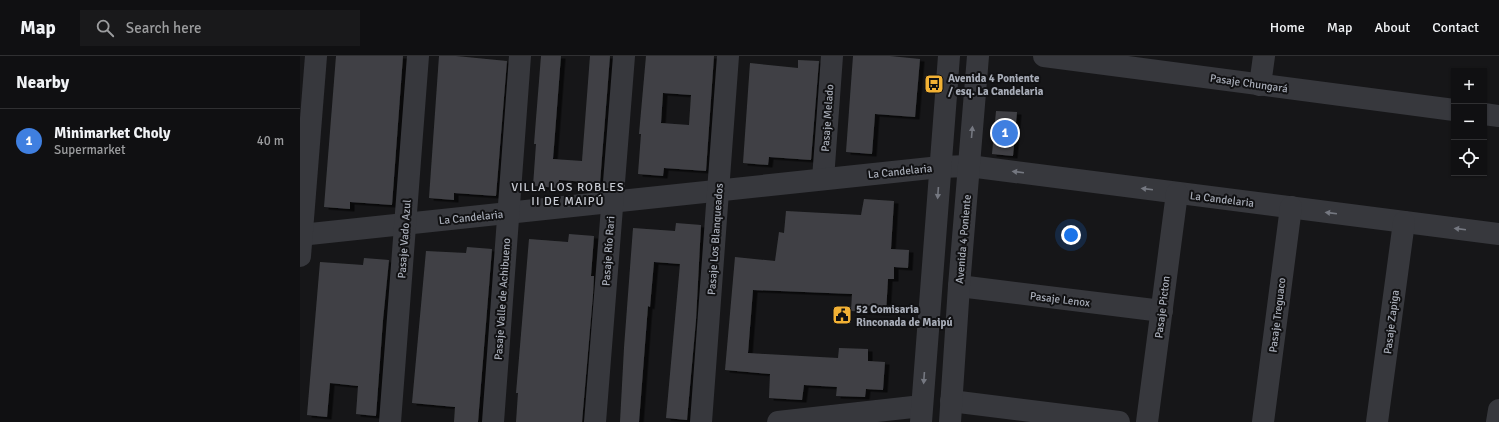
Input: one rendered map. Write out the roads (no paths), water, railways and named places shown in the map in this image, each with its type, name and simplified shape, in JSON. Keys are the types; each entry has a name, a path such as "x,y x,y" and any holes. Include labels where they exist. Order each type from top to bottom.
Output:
{"street":[{"path":"300,256 316,56"},
{"name":"Pasaje Vado Azul","path":"390,422 418,56"},
{"name":"Pasaje Valle de Achibueno","path":"493,422 520,56"},
{"name":"Pasaje Río Rari","path":"595,422 624,56"},
{"name":"Pasaje Los Blanqueados","path":"701,422 728,56"},
{"name":"Pasaje Melado","path":"823,180 832,56"},
{"path":"778,422 922,414 949,56"},
{"name":"Avenida 4 Poniente","path":"950,412 978,56"},
{"name":"Pasaje Chungará","path":"1044,56 1451,110"},
{"path":"1260,85 1264,56"},
{"path":"1487,114 1499,116"},
{"name":"La Candelaria","path":"301,235 940,167 969,166 1499,234"},
{"name":"Pasaje Picton","path":"1147,422 1177,193"},
{"name":"Pasaje Treguaco","path":"1263,422 1291,207"},
{"name":"Pasaje Zapiga","path":"1377,422 1404,222"},
{"name":"Pasaje Lenox","path":"959,286 1162,311"},
{"path":"926,346 954,349"},
{"path":"1497,422 1499,410"},
{"path":"950,412 1119,422"}],"place":[{"name":"Avenida 4 Poniente / esq. La Candelaria","path":"934,84"},
{"name":"Minimarket Choly","path":"1005,133"},
{"name":"52 Comisaria Rinconada de Maipú","path":"842,315"}],"district":[{"name":"VILLA LOS ROBLES II DE MAIPÚ","path":"568,194"}]}
